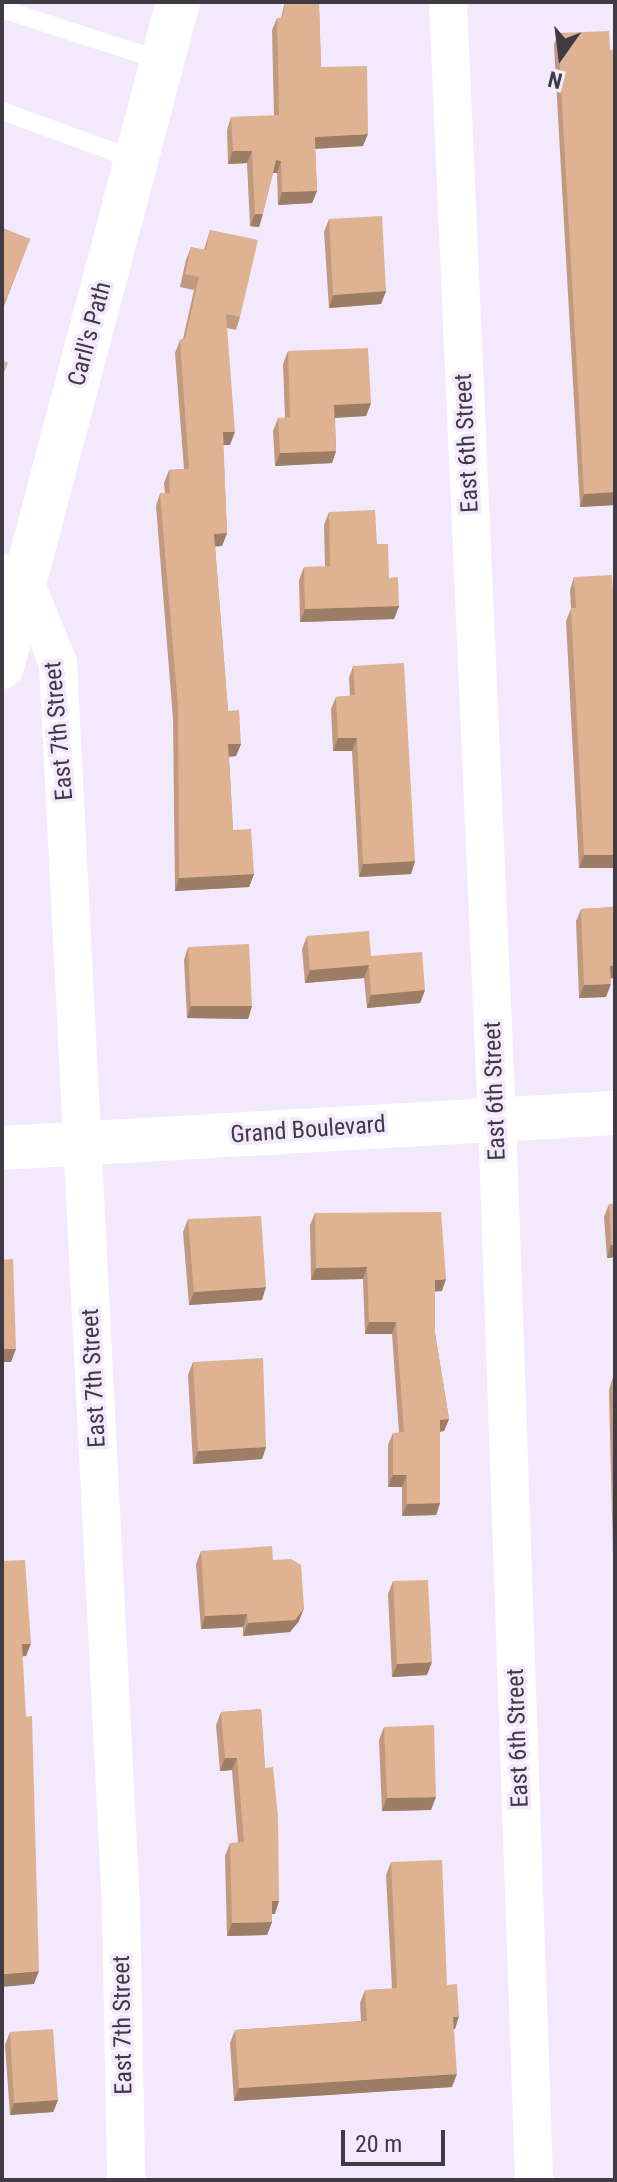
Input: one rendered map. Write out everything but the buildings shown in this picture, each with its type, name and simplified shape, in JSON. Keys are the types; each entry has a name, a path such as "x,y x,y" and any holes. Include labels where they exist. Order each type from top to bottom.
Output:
{"street":[{"name":"Carll's Path","path":"2,667 13,577 136,160 178,2"},
{"name":"East 6th Street","path":"448,2 497,1118 534,2180"},
{"name":"East 7th Street","path":"13,577 58,663 121,1908 126,2180"},
{"name":"Grand Boulevard","path":"2,1148 615,1113"}],"lane":[{"path":"2,9 162,61"},
{"path":"2,111 136,160"}]}
